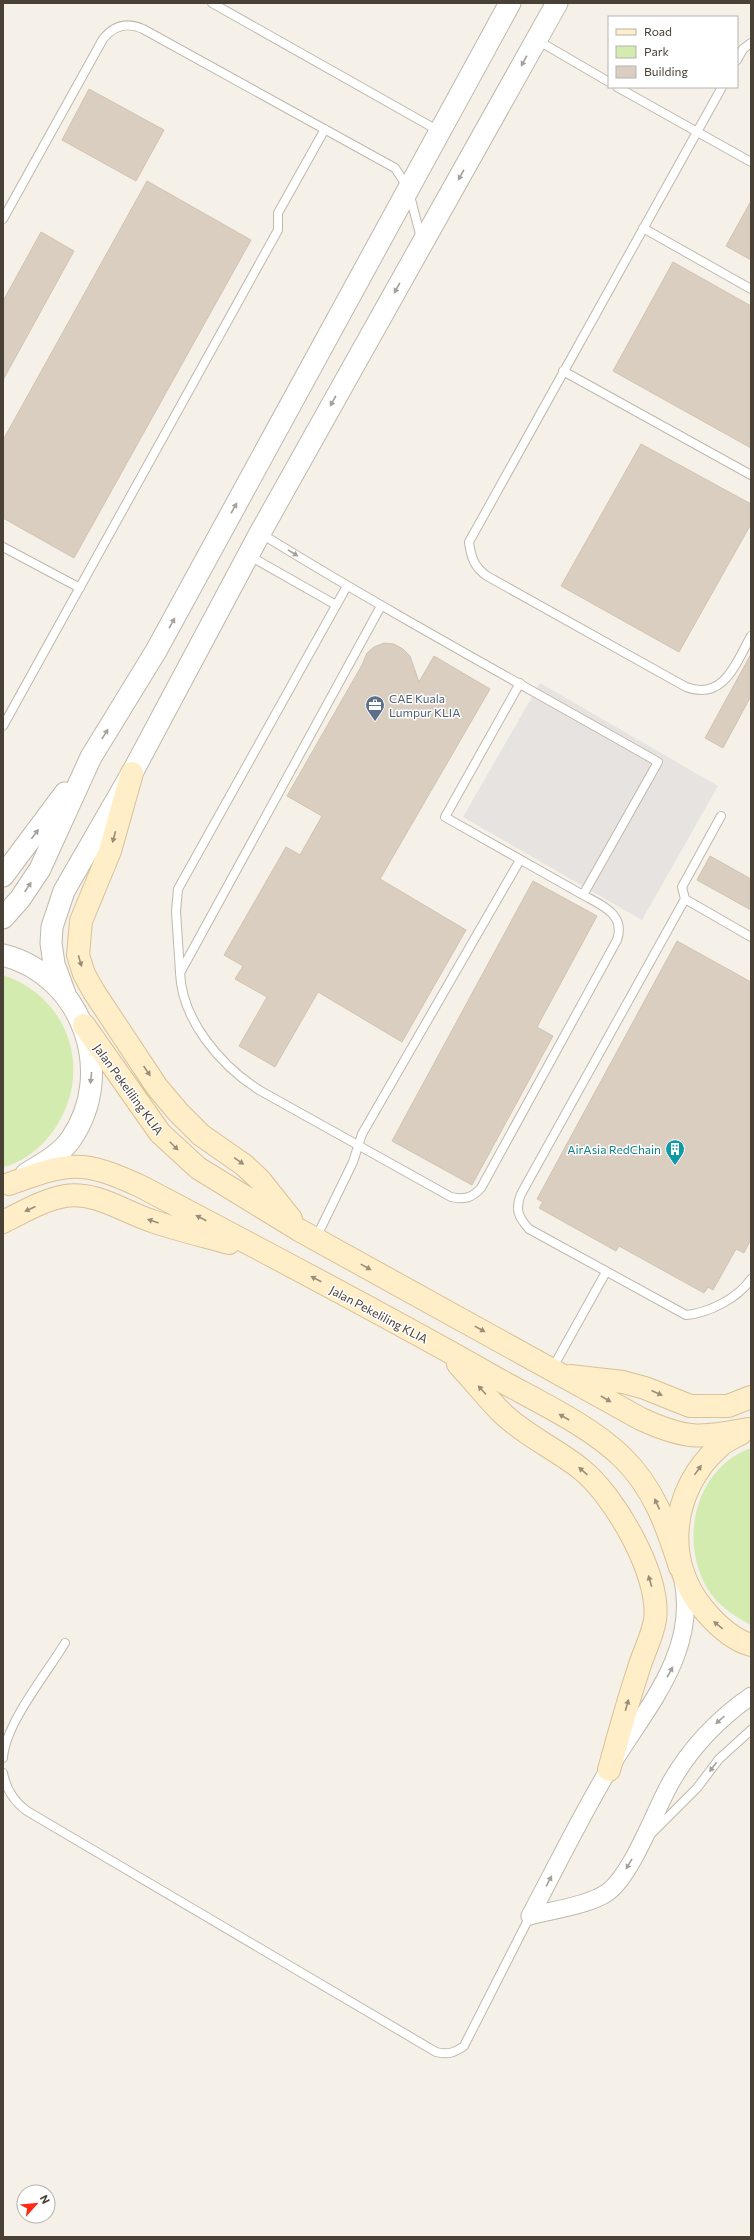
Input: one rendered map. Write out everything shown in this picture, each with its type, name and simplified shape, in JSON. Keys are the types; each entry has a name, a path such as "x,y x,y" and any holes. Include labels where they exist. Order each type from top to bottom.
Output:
{"main road":[{"path":"132,773 110,851 82,921 78,955 84,974 94,992 153,1080 178,1112 201,1135 244,1165 260,1180 307,1234"},
{"name":"Jalan Pekeliling KLIA","path":"84,1025 136,1101 160,1133 180,1153 220,1183 307,1234 558,1372 640,1419 669,1432 692,1436 716,1435 750,1428"},
{"name":"Jalan Pekeliling KLIA","path":"5,1186 53,1168 74,1166 94,1167 142,1187 446,1350 584,1429 623,1457 643,1479 668,1527 680,1567 694,1599 716,1624 745,1643 751,1645"},
{"path":"3,1222 50,1201 66,1196 82,1196 100,1199 152,1221 271,1255"},
{"path":"446,1350 502,1413 521,1428 581,1469 602,1489 631,1533 644,1562 652,1590 656,1618 652,1636 638,1669 609,1770"},
{"path":"558,1372 623,1382 645,1388 690,1406 728,1406 751,1397"},
{"name":"Jalan Pekeliling KLIA","path":"680,1567 676,1534 682,1501 697,1470 720,1446 750,1428"}],"street":[{"path":"3,876 91,757 156,651 510,3"},
{"path":"65,994 54,964 51,943 52,927 64,891 132,773 260,533 557,3"},
{"path":"3,918 20,900 40,869 91,757"},
{"name":"Jalan Pekeliling KLIA","path":"3,955 14,958 42,972 65,994 84,1025 92,1064 88,1103 71,1139 51,1159 5,1186"},
{"path":"530,1916 609,1770 672,1668 682,1641 686,1613 685,1591 680,1567"},
{"path":"530,1916 595,1899 608,1892 620,1879 640,1845 671,1781 688,1756 705,1734 751,1696"}],"lane":[{"path":"212,3 439,131"},
{"path":"3,219 103,39 108,32 117,27 128,25 143,29 395,168 408,188 422,242"},
{"path":"537,40 608,81"},
{"path":"738,58 743,49 751,43"},
{"path":"619,88 751,162"},
{"path":"721,88 472,533 469,542 473,562 479,571 695,691 705,691 714,688 723,682 730,674 751,636"},
{"path":"3,726 278,230 278,213 325,129"},
{"path":"643,228 751,289"},
{"path":"563,371 751,475"},
{"path":"260,533 381,606 658,762 583,895"},
{"path":"3,547 80,588"},
{"path":"248,555 336,605"},
{"path":"347,586 178,889 176,911 180,972 184,997 193,1018 208,1042 233,1070 259,1090 451,1197 467,1198 475,1195 481,1188 618,936 619,924 616,916 610,910 445,817 520,683"},
{"path":"180,972 381,606"},
{"path":"721,816 682,887 684,899 517,1203 518,1213 529,1229 686,1314 706,1310 733,1296 744,1288 751,1278"},
{"path":"307,1234 353,1162 358,1144 366,1127 520,860"},
{"path":"684,899 751,937"},
{"path":"558,1372 606,1272"},
{"path":"3,1758 6,1740 14,1724 65,1643"},
{"path":"640,1845 697,1788 719,1759 751,1730"},
{"path":"3,1773 5,1784 11,1797 27,1811 436,2052 446,2054 456,2052 464,2046 530,1916"}],"green space":[{"path":"3,975 28,987 47,1003 61,1023 70,1045 73,1069 70,1094 61,1118 46,1140 27,1156 15,1163 3,1167"},
{"path":"751,1448 751,1625 726,1610 707,1588 699,1569 694,1549 694,1528 698,1508 705,1488 717,1472 732,1458"}],"shaded area":[{"path":"540,683 718,786 642,920 463,817"}],"building":[{"path":"89,89 164,130 136,181 62,140"},
{"path":"147,181 251,240 74,558 3,518 3,440"},
{"path":"751,201 751,260 726,246"},
{"path":"41,232 74,251 3,380 3,301"},
{"path":"673,262 751,306 751,448 613,371"},
{"path":"641,444 751,504 751,524 679,652 561,586"},
{"path":"384,643 394,644 403,649 410,656 419,682 434,656 490,689 380,879 466,930 402,1042 318,992 275,1067 239,1046 267,997 235,979 243,966 224,955 286,847 300,855 322,816 287,796 362,665 367,653 374,647"},
{"path":"751,654 751,696 723,748 705,738"},
{"path":"710,856 751,879 751,910 697,880"},
{"path":"533,881 597,916 537,1027 553,1036 472,1185 392,1141"},
{"name":"AirAsia RedChain","path":"677,941 751,982 751,1239 744,1253 736,1249 713,1290 708,1287 704,1293 619,1246 616,1251 539,1208 543,1202 537,1199"}],"place":[{"name":"CAE Kuala Lumpur KLIA","path":"375,722"},
{"name":"AirAsia RedChain","path":"675,1166"}]}
